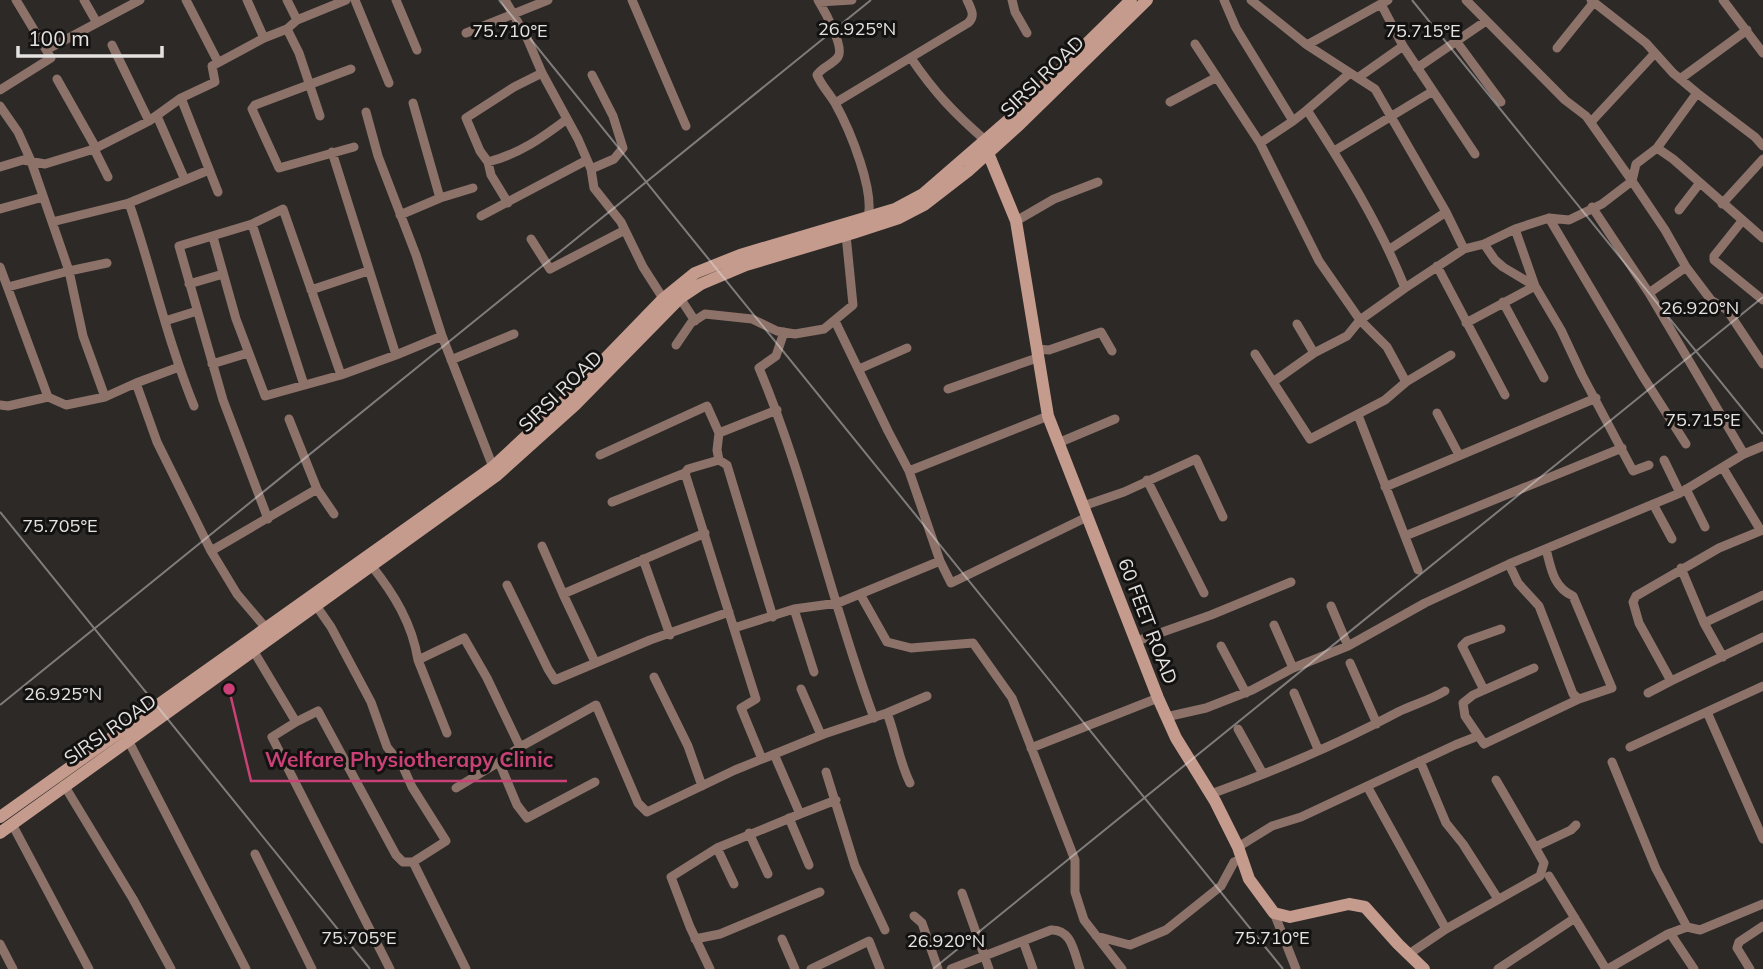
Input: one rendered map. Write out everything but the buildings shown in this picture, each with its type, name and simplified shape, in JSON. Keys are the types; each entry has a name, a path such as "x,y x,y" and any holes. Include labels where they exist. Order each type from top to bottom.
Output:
{"main road":[{"name":"SIRSI ROAD","path":"0,832 315,604 445,514 521,456 575,405 666,303 680,298 701,284 746,265 899,218 924,205 968,172 987,146 1131,0"},
{"name":"SIRSI ROAD","path":"0,817 250,640 265,626 493,467 695,274 740,255 895,209 923,194 987,146 1147,0"},
{"name":"60 FEET ROAD","path":"987,146 1016,221 1036,353 1048,416 1058,443 1176,738 1211,794 1240,853 1249,879 1274,913"},
{"path":"1274,913 1290,917 1336,906 1356,905 1371,913 1424,969"}],"street":[{"path":"0,90 51,58 16,0"},
{"path":"84,0 97,23"},
{"path":"46,50 140,0"},
{"path":"186,0 218,62"},
{"path":"247,0 264,38"},
{"path":"286,0 297,20"},
{"path":"0,167 23,160 45,164 95,148 153,118 181,98 215,82 211,68 218,62 287,29 297,20 346,0"},
{"path":"355,0 389,83"},
{"path":"396,0 417,50"},
{"path":"505,0 527,38 589,165 594,188 625,230 666,303"},
{"path":"466,33 548,0"},
{"path":"632,0 686,126"},
{"path":"852,0 819,1 829,20 840,54 817,75 835,103 866,178 869,216 864,229"},
{"path":"835,103 972,19 973,13 967,0"},
{"path":"1012,0 1015,12 1027,33"},
{"path":"1224,0 1236,28 1293,121"},
{"path":"1251,0 1307,45 1375,89 1464,248"},
{"path":"1466,0 1591,122 1665,230 1686,267 1711,300 1727,310 1763,364"},
{"path":"1723,0 1763,54"},
{"path":"1557,48 1592,1 1646,43 1680,79 1763,146"},
{"path":"1307,45 1384,2 1403,46 1475,154"},
{"path":"1417,68 1486,21"},
{"path":"287,29 299,53 320,116"},
{"path":"1680,79 1746,30"},
{"path":"1456,41 1501,102"},
{"path":"1195,44 1260,143 1320,261 1360,320 1387,348 1406,382"},
{"path":"112,45 185,180"},
{"path":"1359,77 1403,46"},
{"path":"1591,122 1654,53"},
{"path":"911,58 930,87 987,146"},
{"path":"351,69 252,109 279,167 354,147"},
{"path":"508,203 491,175 488,162 480,151 466,118 542,72"},
{"path":"1260,143 1293,121 1350,73"},
{"path":"481,216 589,165 614,159 624,148 613,116 592,75"},
{"path":"1170,102 1217,77"},
{"path":"57,79 108,177"},
{"path":"1334,151 1433,91"},
{"path":"1273,382 1314,353 1347,336 1360,320 1464,248 1484,244 1515,229 1549,218 1569,220 1602,204 1632,181 1636,164 1657,148 1697,93"},
{"path":"181,98 218,192"},
{"path":"413,103 440,198"},
{"path":"0,106 18,132 31,161 69,271 83,336 105,397"},
{"path":"1307,110 1334,151 1390,249 1405,288"},
{"path":"366,111 378,156 416,255 442,336 493,467"},
{"path":"488,162 511,156 567,119"},
{"path":"1657,148 1763,238"},
{"path":"332,152 396,355"},
{"path":"1722,204 1763,159"},
{"path":"52,222 129,203 209,170"},
{"path":"1016,221 1054,199 1098,182"},
{"path":"1679,210 1699,184"},
{"path":"400,215 473,188"},
{"path":"0,208 43,197"},
{"path":"129,203 179,367 194,406"},
{"path":"1592,207 1649,293 1744,454"},
{"path":"268,519 223,400 178,246 251,224 283,209 341,375"},
{"path":"1390,249 1446,212"},
{"path":"1549,218 1686,444"},
{"path":"1742,221 1714,256 1714,260 1763,300"},
{"path":"251,224 304,385"},
{"path":"1515,229 1535,286 1633,471 1649,465"},
{"path":"531,239 550,269 625,230"},
{"path":"676,345 695,321 705,314 752,319 771,329 795,334 824,329 853,305 846,235"},
{"path":"213,237 248,353 265,396 341,375 442,336"},
{"path":"1484,244 1503,267 1535,286"},
{"path":"8,287 107,263"},
{"path":"1437,266 1505,395"},
{"path":"1649,293 1686,267"},
{"path":"0,268 48,397"},
{"path":"311,290 368,271"},
{"path":"189,284 223,274"},
{"path":"1466,323 1535,286"},
{"path":"680,298 695,321"},
{"path":"1503,302 1544,378"},
{"path":"165,321 197,311"},
{"path":"835,321 909,471 940,561 951,583 1085,511 1196,459 1223,517"},
{"path":"1297,324 1314,353"},
{"path":"784,332 776,356 760,368 777,410 838,603 848,645 874,718"},
{"path":"948,389 1036,353 1101,332 1112,351"},
{"path":"451,360 514,334"},
{"path":"859,369 907,348"},
{"path":"212,364 248,353"},
{"path":"1255,354 1310,439 1385,400 1406,382 1451,355"},
{"path":"0,405 8,406 48,397 66,405 105,397 179,367"},
{"path":"136,383 157,442 211,551 237,594 265,626"},
{"path":"1385,487 1596,398"},
{"path":"600,455 707,406 719,433 719,460 727,465 773,617"},
{"path":"719,433 777,410"},
{"path":"1437,413 1459,455"},
{"path":"1358,415 1418,570"},
{"path":"909,471 1048,416"},
{"path":"1058,443 1115,418"},
{"path":"289,419 317,489 334,514"},
{"path":"1167,717 1206,708 1246,693 1293,668 1349,646 1425,603 1683,491 1744,454 1763,446"},
{"path":"1405,536 1622,448"},
{"path":"612,502 685,473 688,469 719,460"},
{"path":"1664,460 1704,527"},
{"path":"1671,681 1639,623 1633,601 1644,589 1681,568 1718,548 1762,530 1723,468"},
{"path":"685,473 756,699 741,708 762,759"},
{"path":"1147,480 1204,593"},
{"path":"211,551 317,489"},
{"path":"1653,504 1672,539"},
{"path":"563,594 705,533"},
{"path":"542,546 596,662"},
{"path":"1534,668 1466,699 1462,709 1484,744 1579,699 1612,688 1573,596 1565,593 1555,582 1546,549"},
{"path":"643,559 670,635"},
{"path":"734,628 794,609 838,603 940,561"},
{"path":"1510,564 1518,583 1539,606 1572,690 1579,699"},
{"path":"372,565 403,611 415,643 418,660 447,733"},
{"path":"1681,568 1704,623 1723,657"},
{"path":"1137,641 1291,582"},
{"path":"507,585 555,680 650,640 729,612"},
{"path":"860,594 887,642 911,648 973,643 1012,698 1075,860 1075,892 1084,920 1122,969"},
{"path":"1704,623 1763,595"},
{"path":"315,604 331,627 371,702 387,747 403,767 412,787 446,841 413,862 403,862 396,855 318,711 272,737 390,969"},
{"path":"1331,606 1349,646"},
{"path":"794,609 814,672"},
{"path":"1274,625 1293,668"},
{"path":"1484,691 1462,646 1467,641 1501,629"},
{"path":"1648,693 1763,637"},
{"path":"418,660 464,638 487,678 520,747"},
{"path":"1220,646 1246,693"},
{"path":"253,650 296,722"},
{"path":"1350,663 1377,724"},
{"path":"654,677 688,746 702,786"},
{"path":"1630,747 1763,686"},
{"path":"801,689 821,735"},
{"path":"1211,794 1377,724 1445,691"},
{"path":"1294,694 1318,749"},
{"path":"456,788 520,747 596,705 638,803 647,812 762,759 928,696"},
{"path":"1031,748 1158,698"},
{"path":"1707,712 1759,820 1763,839"},
{"path":"887,713 910,783"},
{"path":"1238,729 1263,774"},
{"path":"1096,936 1130,946 1166,930 1221,886 1240,853 1272,826 1301,817 1478,736"},
{"path":"128,740 246,969"},
{"path":"775,754 800,814"},
{"path":"1420,761 1446,823 1463,844 1498,899"},
{"path":"499,762 517,805 527,818 595,782"},
{"path":"1612,762 1656,870 1687,927"},
{"path":"826,772 855,866 885,930"},
{"path":"1409,954 1446,929 1540,876 1544,863 1496,780"},
{"path":"64,785 133,899 171,969"},
{"path":"1367,786 1446,929"},
{"path":"710,969 695,939 671,877 717,848 749,833 836,800"},
{"path":"789,818 809,865"},
{"path":"12,824 89,969"},
{"path":"1535,848 1576,825"},
{"path":"749,833 768,874"},
{"path":"717,848 734,884"},
{"path":"254,854 312,969"},
{"path":"413,862 466,969"},
{"path":"1549,876 1607,969 1670,933 1687,927 1700,930 1762,907"},
{"path":"695,939 720,934 820,891"},
{"path":"962,893 989,969"},
{"path":"1274,913 1292,968"},
{"path":"914,916 922,923 938,969"},
{"path":"1498,969 1575,918"},
{"path":"1750,969 1737,948 1739,942 1763,926"},
{"path":"951,969 1051,930 1060,929 1067,934 1080,969"},
{"path":"1670,933 1694,969"},
{"path":"782,939 795,969"},
{"path":"811,969 869,941 880,969"},
{"path":"1023,941 1033,969"},
{"path":"0,944 13,969"}],"place":[{"name":"Welfare Physiotherapy Clinic","path":"229,689"}]}
